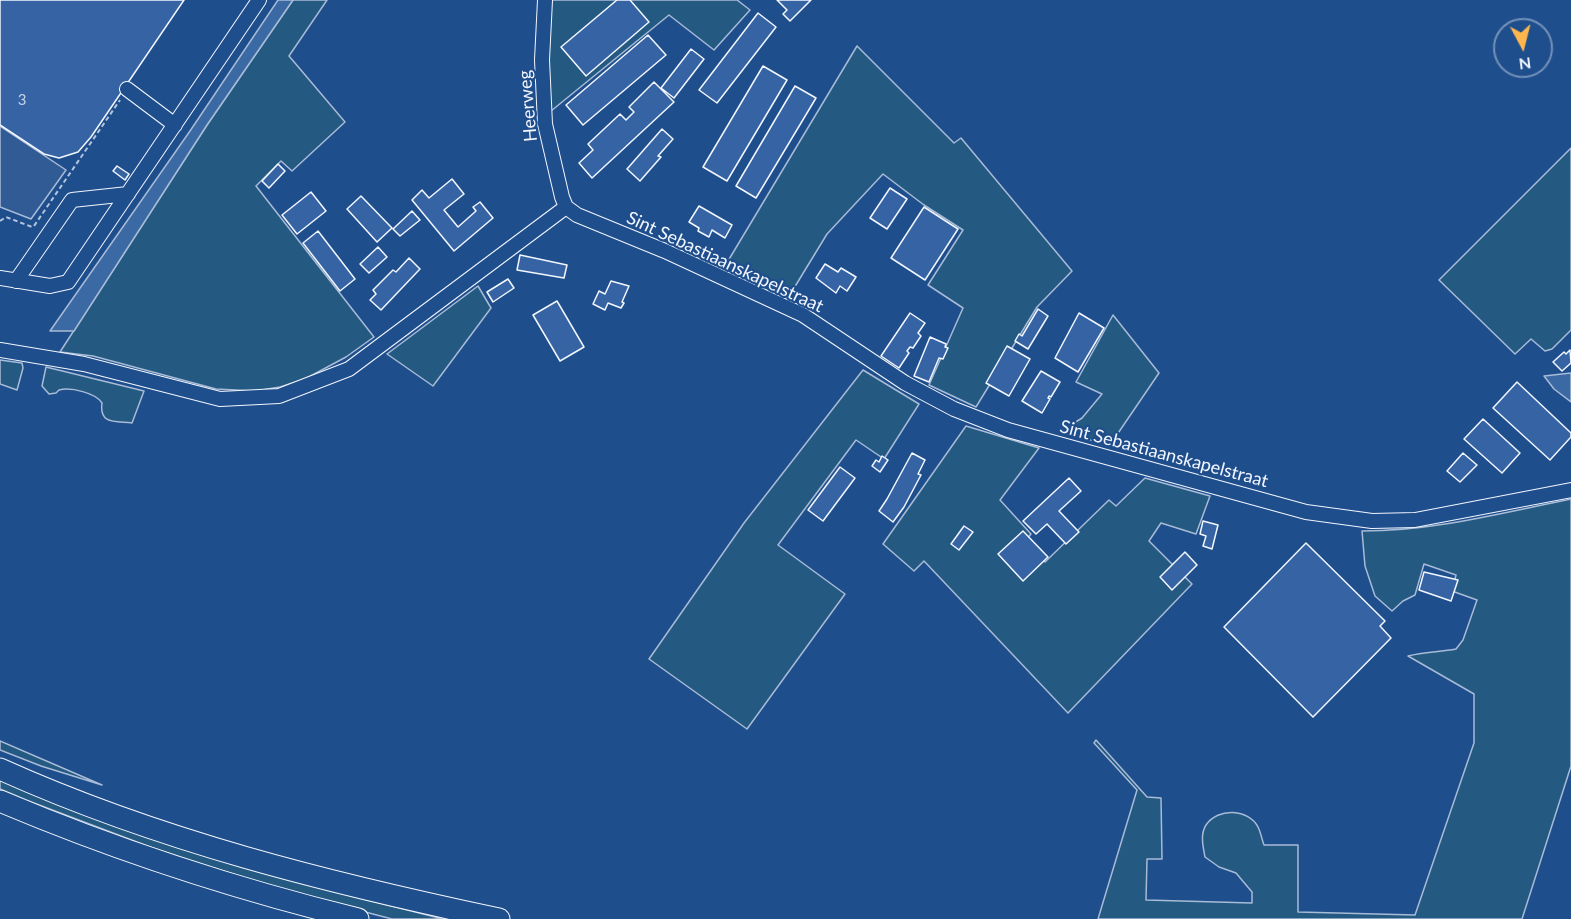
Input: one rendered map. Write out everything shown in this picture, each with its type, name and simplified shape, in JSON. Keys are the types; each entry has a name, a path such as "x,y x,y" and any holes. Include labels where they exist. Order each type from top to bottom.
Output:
{"highway":[{"path":"0,769 141,824 235,856 380,894 499,919"},
{"path":"0,801 152,859 296,904 358,919"}],"street":[{"path":"0,278 50,286 68,282 259,0"},
{"name":"Heerweg","path":"546,0 542,60 545,124 558,185 566,207"},
{"path":"127,89 176,125"},
{"path":"16,281 72,200 128,194"},
{"path":"0,350 84,364 220,399 279,396 348,369 566,207"},
{"name":"Sint Sebastiaanskapelstraat","path":"566,207 577,215 664,251 803,315 905,383 954,409 1008,430 1306,512 1372,521 1415,520 1571,490"}],"path":[{"path":"0,221 6,217 34,226 127,89"}],"shaded area":[{"path":"278,0 293,0 207,125 74,331 50,331 190,131"},
{"path":"293,0 327,0 289,56 345,122 292,171 281,161 256,186 374,337 346,357 305,379 280,387 255,391 216,389 93,356 60,352 207,125"},
{"path":"552,0 737,0 750,10 714,50 669,15 551,111 548,55"},
{"path":"857,46 954,143 961,138 1072,271 1037,307 976,407 929,385 963,308 928,285 963,230 924,205 883,174 827,234 788,298 725,266"},
{"path":"0,126 66,170 31,219 0,207"},
{"path":"1571,148 1571,330 1552,349 1545,351 1531,339 1515,354 1439,280"},
{"path":"478,286 491,308 433,386 387,354"},
{"path":"1113,315 1159,373 1110,445 1060,432 1082,418 1102,394 1076,382"},
{"path":"0,360 22,363 23,368 17,390 0,384"},
{"path":"46,367 144,391 132,423 115,422 106,418 103,415 102,403 89,394 64,389 49,394 42,386"},
{"path":"863,370 919,404 884,459 856,440 778,545 845,594 747,729 649,659 744,523"},
{"path":"1571,373 1571,402 1554,389 1544,376"},
{"path":"966,426 1039,448 1000,500 1031,534 1025,541 1045,562 1109,500 1116,506 1145,478 1210,496 1196,534 1161,523 1149,541 1192,584 1068,713 924,561 914,571 883,544"},
{"path":"1571,499 1571,766 1522,919 1098,919 1137,790 1094,743 1096,740 1147,797 1161,798 1162,859 1147,859 1146,900 1252,903 1252,892 1236,873 1219,867 1205,857 1203,836 1206,825 1218,815 1233,812 1254,821 1264,845 1298,845 1298,912 1415,915 1474,743 1474,694 1408,656 1456,649 1463,640 1477,600 1452,591 1456,575 1424,564 1415,595 1403,601 1392,611 1375,596 1365,566 1362,531 1441,525"},
{"path":"0,741 102,785 41,766 0,750"},
{"path":"0,776 332,891 443,919 392,919 285,891 150,847 26,800 0,789"}],"building":[{"path":"0,0 184,0 91,137 78,152 59,158 44,154 0,125"},
{"path":"617,0 630,0 649,22 586,76 561,47"},
{"path":"777,0 811,0 790,21 783,14 787,10"},
{"path":"758,13 776,27 717,103 699,90"},
{"path":"648,35 666,55 583,125 566,105"},
{"path":"691,49 704,59 674,98 661,88"},
{"path":"763,66 787,80 727,181 703,167"},
{"path":"654,82 674,102 592,178 579,163 593,150 588,144 620,114 626,120 634,112 629,107"},
{"path":"795,86 816,98 756,198 736,186"},
{"path":"662,129 673,139 640,181 627,169"},
{"path":"278,164 285,171 269,188 262,181"},
{"path":"117,166 129,174 125,180 113,171"},
{"path":"452,179 464,194 444,210 458,227 476,211 473,207 480,202 493,218 454,251 412,200 422,190 429,198"},
{"path":"890,188 907,199 887,229 870,218"},
{"path":"311,192 326,211 297,234 282,215"},
{"path":"361,196 392,228 377,242 347,209"},
{"path":"699,206 732,225 725,238 712,230 709,237 689,222"},
{"path":"924,207 958,229 925,280 891,258"},
{"path":"412,211 420,220 400,236 393,229"},
{"path":"318,231 355,279 340,291 303,243"},
{"path":"378,247 387,257 369,273 360,264"},
{"path":"520,255 567,265 564,278 517,270"},
{"path":"409,258 420,269 381,310 370,300 376,294 373,290 393,270 396,272"},
{"path":"825,264 838,272 841,268 856,277 847,291 840,286 836,293 816,278"},
{"path":"508,279 514,288 493,302 487,292"},
{"path":"611,281 629,286 621,308 608,303 605,310 593,304 599,291 605,294"},
{"path":"557,301 584,347 560,361 533,315"},
{"path":"1038,309 1048,316 1028,349 1015,341 1019,334 1022,336"},
{"path":"910,313 925,323 918,333 921,336 913,348 910,347 907,351 909,353 899,368 881,356"},
{"path":"1079,313 1104,328 1078,372 1055,358"},
{"path":"930,337 946,344 945,347 948,348 943,359 939,358 929,382 914,376"},
{"path":"1007,346 1030,359 1009,396 986,383"},
{"path":"1570,350 1571,363 1562,371 1553,362 1564,352 1566,354"},
{"path":"1041,371 1060,382 1051,397 1049,396 1050,399 1042,413 1022,401"},
{"path":"1517,382 1571,433 1571,437 1550,460 1493,408"},
{"path":"1483,419 1520,453 1502,473 1464,439"},
{"path":"912,453 925,460 918,474 921,475 893,522 879,511"},
{"path":"1463,453 1477,465 1460,482 1447,471"},
{"path":"882,456 888,460 880,472 872,466 876,460 879,462"},
{"path":"840,467 855,478 823,521 808,510"},
{"path":"1069,478 1081,491 1059,511 1079,532 1066,544 1047,524 1036,534 1023,521"},
{"path":"1203,521 1218,525 1212,549 1203,546 1206,536 1200,534"},
{"path":"964,526 973,532 959,550 951,544"},
{"path":"1023,531 1048,557 1023,581 998,554"},
{"path":"1306,543 1385,621 1380,626 1391,638 1313,717 1224,627"},
{"path":"1185,552 1197,565 1172,590 1160,577"},
{"path":"1424,572 1458,580 1451,601 1419,590"}]}
